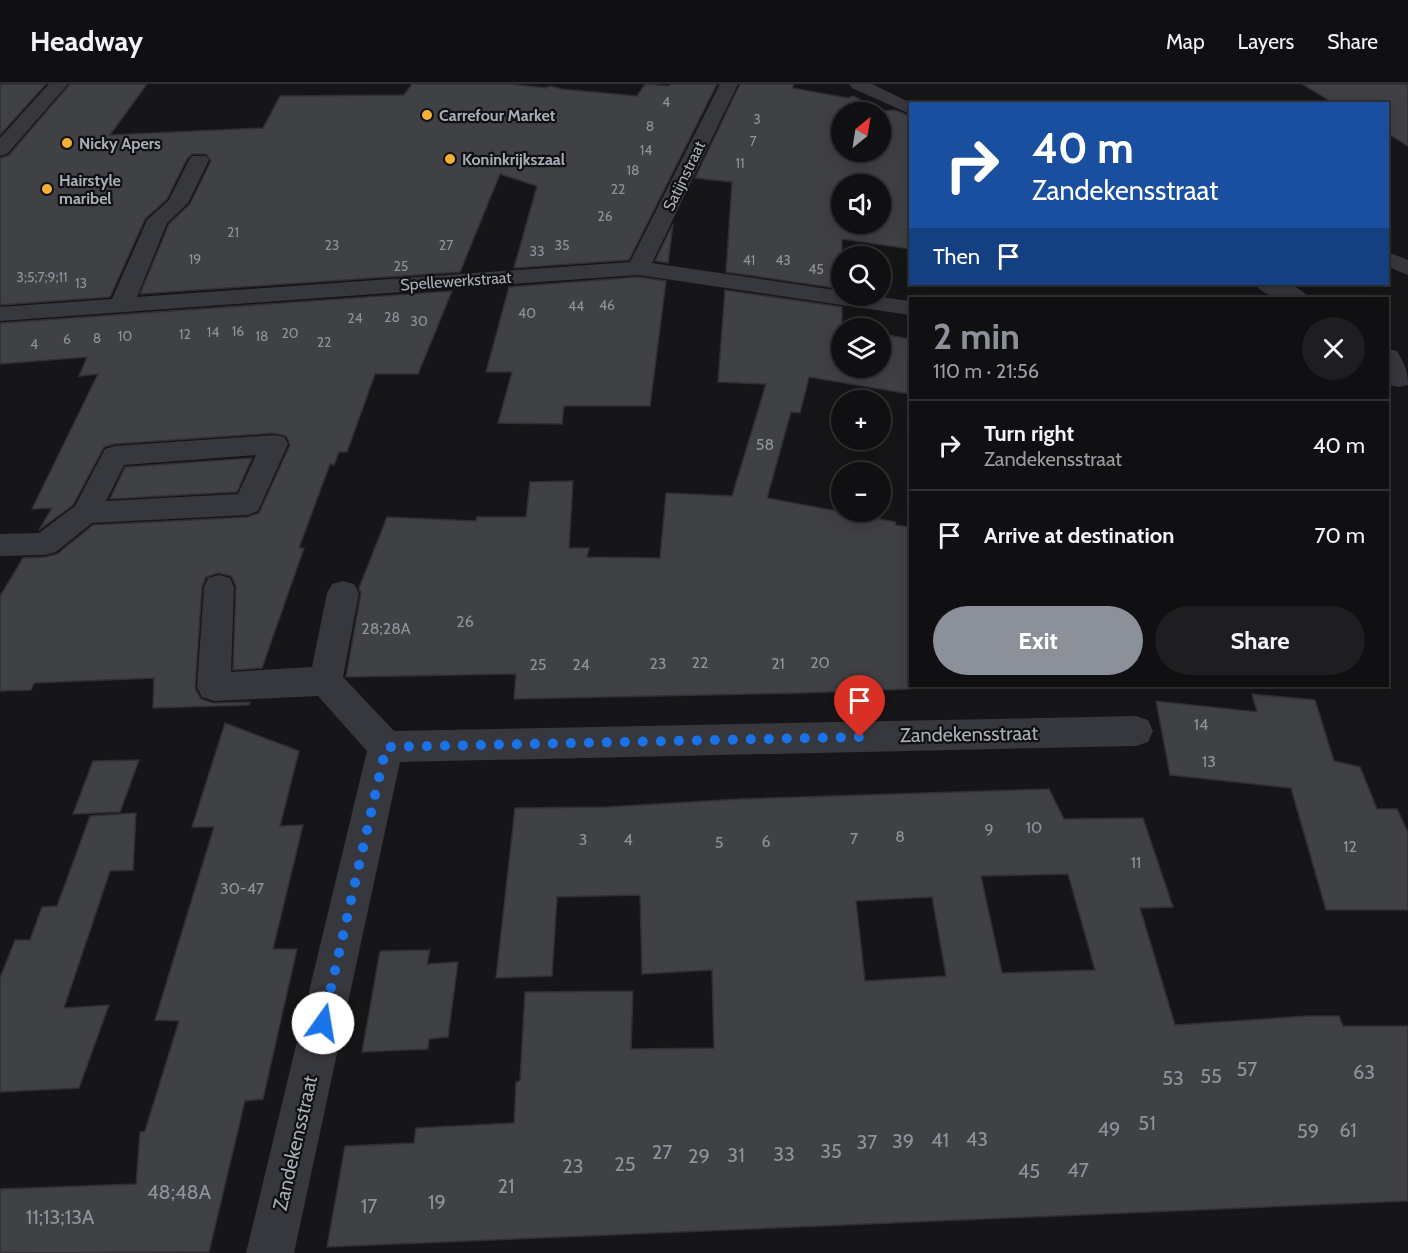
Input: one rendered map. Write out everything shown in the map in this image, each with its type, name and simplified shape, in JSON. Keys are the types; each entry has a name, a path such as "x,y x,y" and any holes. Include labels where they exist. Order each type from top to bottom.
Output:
{"street":[{"path":"0,150 59,84"},
{"name":"Satijnstraat","path":"638,268 729,84"},
{"path":"870,86 909,108"},
{"path":"120,306 158,220 178,203 199,160"},
{"path":"1389,259 1408,268"},
{"name":"Spellewerkstraat","path":"0,314 638,268 909,308"},
{"path":"1268,285 1295,297"},
{"path":"0,546 45,544 85,513 115,456 274,444 248,504 85,513"},
{"path":"219,587 214,687 326,681"},
{"path":"326,681 343,593"},
{"path":"326,681 386,747"},
{"name":"Zandekensstraat","path":"270,1253 386,747 1136,731"}],"building":[{"path":"0,84 46,84 0,135"},
{"path":"70,84 147,84 110,135 263,128 280,96 404,95 412,84 510,84 546,88 550,86 637,96 645,84 669,86 670,84 717,84 629,260 514,268 537,186 500,174 460,272 140,294 169,224 190,204 211,161 206,154 192,154 187,159 167,199 145,219 110,297 0,305 0,158 9,155"},
{"path":"740,84 794,84 792,88 848,98 853,96 865,102 831,102 831,162 891,162 891,110 909,116 909,249 842,239 842,246 831,246 831,287 726,272 732,182 695,178"},
{"path":"1302,84 1408,84 1408,146 1389,135 1389,102 1332,102"},
{"path":"673,224 668,263 655,261"},
{"path":"638,277 666,281 650,406 564,406 562,424 498,423 512,372 486,372 509,287"},
{"path":"725,290 842,307 842,318 831,318 831,378 891,378 891,336 909,339 909,394 809,377 800,413 791,412 767,498 831,510 831,522 891,521 896,522 895,525 909,527 910,689 514,699 516,674 346,677 361,593 359,588 387,517 476,521 477,517 526,517 530,482 573,481 569,548 589,548 587,557 660,558 666,493 732,496 766,384 718,382"},
{"path":"452,291 418,374 375,374 347,452 339,452 334,465 330,464 299,548 304,548 262,668 233,670 236,586 231,576 218,573 206,577 202,587 195,688 201,699 213,703 250,702 249,705 153,708 154,678 34,683 31,690 0,691 0,596 23,558 57,554 93,525 248,517 259,513 290,445 286,436 274,433 115,444 104,447 73,505 39,530 52,508 32,509 98,374 79,376 87,357 0,364 0,323"},
{"path":"252,458 237,492 110,499 125,467"},
{"path":"1252,694 1315,700 1334,761 1360,767 1377,809 1397,809 1408,832 1408,910 1326,910 1291,788 1170,775 1156,701 1257,712"},
{"path":"225,723 299,751 280,826 303,825 273,949 297,949 263,1099 245,1101 209,1252 0,1253 0,1189 136,1184 140,1132 145,1131 179,1021 155,1020 214,827 192,827"},
{"path":"139,760 120,812 73,814 93,761"},
{"path":"1049,789 1064,819 1143,818 1173,907 1140,908 1175,1025 1339,1016 1343,1026 1408,1026 1408,1201 327,1247 345,1146 414,1143 416,1128 514,1123 516,1082 520,1081 525,992 633,991 631,1049 714,1048 712,970 642,974 640,895 557,897 552,976 496,978 515,808 606,807 740,799","holes":["1068,874 1095,970 1002,973 981,876","932,897 946,976 865,981 856,901"]},
{"path":"136,813 133,870 110,871 64,1008 109,1005 79,1088 0,1092 0,978 15,940 30,940 42,907 57,906 90,816"},
{"path":"430,950 427,964 458,962 448,1037 429,1039 428,1049 362,1052 380,951"}],"place":[{"name":"Carrefour Market","path":"427,115"},
{"name":"Nicky Apers","path":"67,143"},
{"name":"Koninkrijkszaal","path":"450,159"},
{"name":"Hairstyle maribel","path":"47,189"}],"route":[{"path":"323,1023 386,747 860,737"}]}
